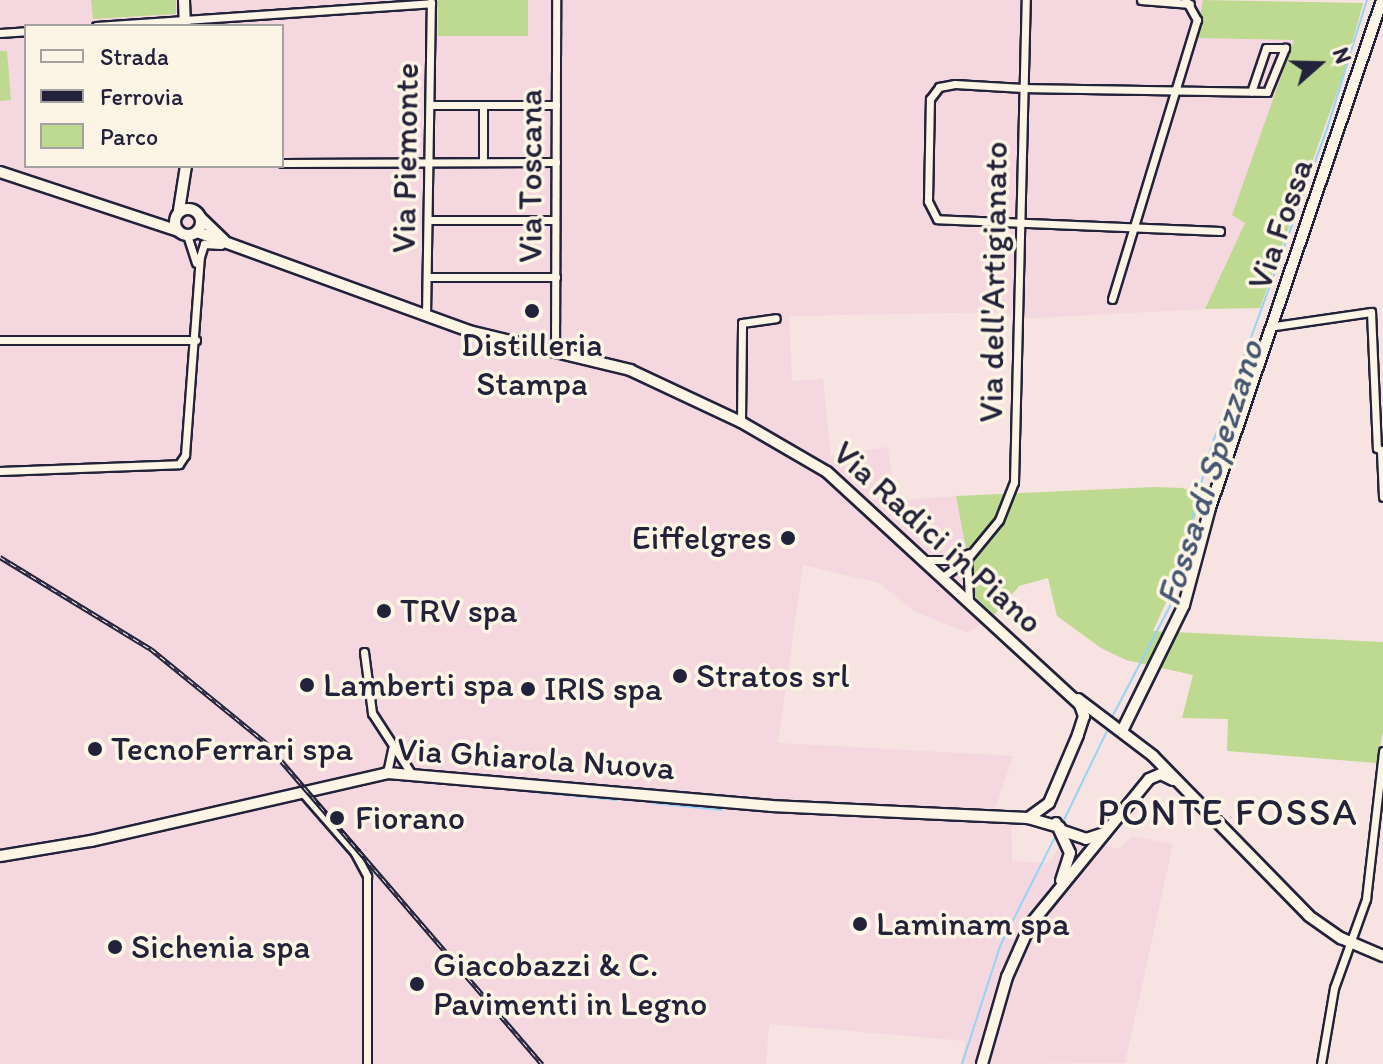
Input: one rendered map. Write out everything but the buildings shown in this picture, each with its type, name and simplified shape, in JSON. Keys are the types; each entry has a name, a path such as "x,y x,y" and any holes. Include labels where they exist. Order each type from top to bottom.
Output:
{"street":[{"path":"184,0 185,23"},
{"name":"Via Toscana","path":"555,351 556,0"},
{"name":"Via dell'Artigianato","path":"944,576 969,555 999,520 1014,482 1026,0"},
{"path":"1112,299 1197,20 1192,1 1141,0"},
{"name":"Via Fossa","path":"1109,722 1184,605 1210,508 1275,326 1382,0"},
{"path":"155,24 431,2"},
{"name":"Via Piemonte","path":"426,315 430,277 431,2"},
{"path":"0,33 24,31"},
{"path":"1220,231 937,219 930,213 928,186 932,93 955,84 1251,92 1272,88 1285,48 1266,48 1251,92"},
{"path":"432,105 556,105"},
{"path":"483,105 483,162"},
{"path":"284,163 556,162"},
{"path":"177,214 185,196 189,168"},
{"path":"189,168 198,215 226,245"},
{"path":"0,172 189,232 469,331"},
{"path":"177,214 200,257"},
{"path":"149,220 177,214 198,215"},
{"path":"197,271 189,232 198,215"},
{"path":"430,220 555,220"},
{"path":"0,471 179,464 185,455 200,257 204,244 226,245"},
{"path":"430,277 556,277"},
{"path":"383,302 400,312 441,326 469,331"},
{"path":"400,312 426,315 441,326"},
{"path":"1275,326 1371,312 1383,497"},
{"path":"741,422 742,323 776,318"},
{"name":"Via Radici in Piano","path":"469,331 630,370 741,422 827,472 1073,696"},
{"path":"0,340 196,340"},
{"path":"969,555 969,600"},
{"name":"Via dell'Artigianato","path":"926,560 951,560 969,555"},
{"path":"944,576 951,560"},
{"path":"364,652 372,713 392,749 411,773"},
{"path":"1073,696 1146,750 1309,916 1350,943 1383,956"},
{"path":"1028,818 1049,803 1078,735 1084,713 1073,696"},
{"path":"1078,735 1090,721 1109,722"},
{"path":"387,773 392,749"},
{"path":"1146,750 1149,779"},
{"path":"1321,1064 1334,988 1366,899 1383,751"},
{"name":"Via Ghiarola Nuova","path":"0,856 146,829 299,790 387,773 771,806 1028,818 1060,828"},
{"path":"1056,890 1149,779 1161,774 1181,786"},
{"path":"299,790 365,868 367,1064"},
{"path":"982,1064 1020,945 1056,890 1070,859 1049,803"},
{"path":"1060,828 1086,839 1105,833"}],"shaded area":[{"path":"0,0 91,0 94,19 176,14 176,0 1203,0 1196,38 1295,40 1232,215 1245,223 1205,309 1014,319 1003,312 789,316 792,381 823,379 831,456 888,447 895,501 956,496 975,597 994,615 968,633 914,611 879,583 803,565 778,743 1013,756 992,818 1011,820 1012,861 1049,863 1064,840 1120,849 1132,836 1173,844 1125,1063 960,1064 966,1041 769,1024 766,1064 0,1064"}],"green space":[{"path":"91,0 176,0 176,14 93,19"},
{"path":"438,0 528,0 528,36 438,36"},
{"path":"1203,0 1363,3 1345,70 1260,308 1205,309 1245,223 1232,215 1294,40 1196,38"},
{"path":"0,51 7,51 11,100 0,101"},
{"path":"1183,488 1201,496 1182,567 1153,631 1383,642 1383,731 1377,763 1227,751 1228,719 1182,718 1193,675 1126,660 1101,648 1057,616 1048,578 1019,586 994,615 975,597 956,496"}],"waterway":[{"name":"Fossa di Spezzano","path":"1111,719 1170,606 1209,453 1327,129 1367,0"},
{"name":"Fossa di Spezzano","path":"1062,824 1108,729"},
{"path":"463,785 616,800"},
{"path":"652,803 722,810"},
{"name":"Fossa di Spezzano","path":"962,1064 1000,946 1057,833"}],"railway":[{"path":"0,557 151,649 265,742 542,1064"}],"place":[{"name":"Distilleria Stampa","path":"532,311"},
{"name":"Eiffelgres","path":"788,538"},
{"name":"TRV spa","path":"384,611"},
{"name":"Stratos srl","path":"680,676"},
{"name":"Lamberti spa","path":"307,685"},
{"name":"IRIS spa","path":"528,689"},
{"name":"TecnoFerrari spa","path":"95,749"},
{"name":"Fiorano","path":"337,818"},
{"name":"Laminam spa","path":"860,924"},
{"name":"Sichenia spa","path":"115,947"},
{"name":"Giacobazzi & C. Pavimenti in Legno","path":"417,984"}],"district":[{"name":"PONTE FOSSA","path":"1228,813"}]}
